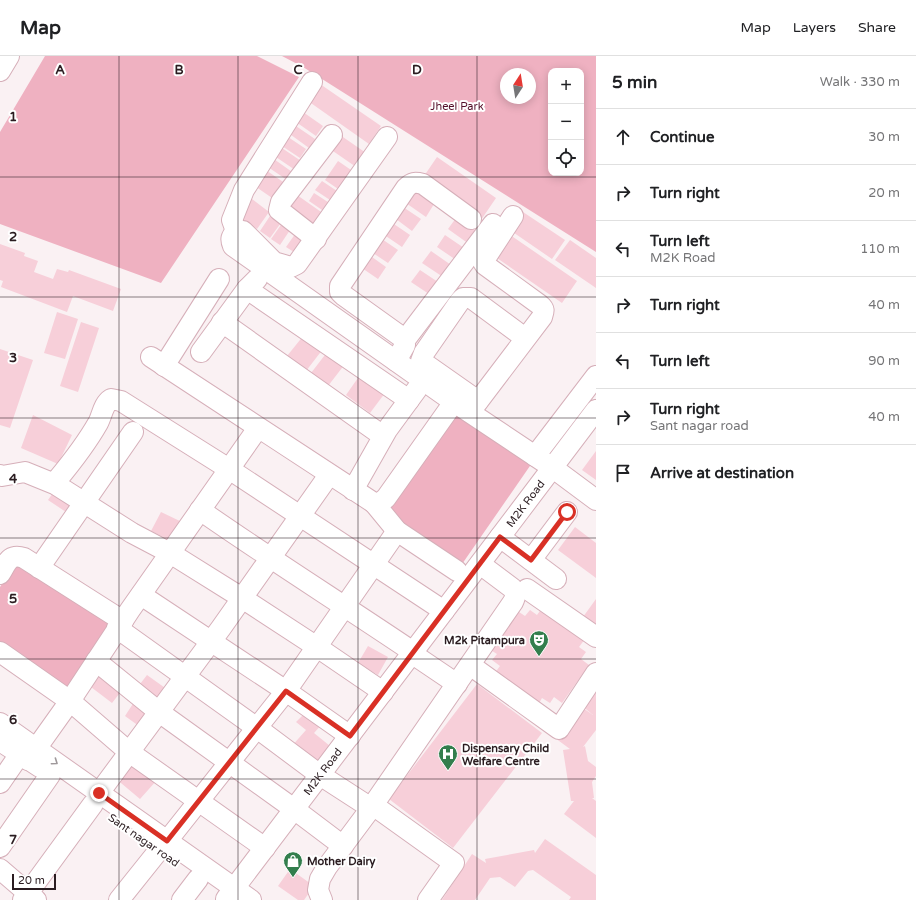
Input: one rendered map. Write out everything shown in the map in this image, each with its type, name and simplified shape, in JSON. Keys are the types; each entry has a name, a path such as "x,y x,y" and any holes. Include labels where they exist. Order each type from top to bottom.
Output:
{"street":[{"path":"0,71 9,56"},
{"path":"312,82 244,190 232,220 232,246 423,380 467,405 596,500"},
{"path":"316,239 278,210 281,202 332,134"},
{"path":"233,234 243,231 274,262 291,268 297,264 316,239 387,137"},
{"path":"405,340 343,295 340,292 340,286 406,188 411,183 416,182 423,184 471,219"},
{"path":"374,503 380,503 386,498 542,317 544,312 543,308 483,262 508,213 405,340 404,348 396,361"},
{"path":"219,279 158,361 329,475 374,503 397,531 457,571"},
{"path":"201,352 222,322 253,283 409,400"},
{"path":"467,405 421,361 424,353 460,300 463,298 471,298 525,338"},
{"path":"222,322 383,436"},
{"path":"536,456 596,376"},
{"path":"353,490 383,436 423,380"},
{"path":"56,485 58,480 92,434 108,401 111,399 121,401 229,469 444,611"},
{"name":"M2K Road","path":"229,896 383,692 416,656 444,611 596,410"},
{"path":"0,783 28,754 70,701 120,624 258,428"},
{"path":"39,568 133,432"},
{"path":"0,475 2,476 25,472 56,485 242,598 383,692"},
{"path":"0,869 29,898 129,752 211,642 329,475"},
{"path":"200,510 270,558 345,606 457,684"},
{"path":"531,560 567,512"},
{"path":"119,900 286,691 397,531"},
{"path":"500,537 556,579"},
{"path":"0,574 12,557 17,556 39,568 120,624 184,677 257,728 320,775 372,806 454,863 428,900"},
{"path":"322,900 318,890 320,879 457,684 516,597 512,588 480,564"},
{"path":"527,589 596,636"},
{"path":"141,595 286,691 350,736"},
{"path":"0,652 70,701 129,752 265,848"},
{"path":"96,661 159,712 230,762 343,846"},
{"path":"470,665 559,729 596,673"},
{"name":"Sant nagar road","path":"0,723 28,754 50,775 96,799"},
{"name":"Sant nagar road","path":"0,741 28,754 96,799 163,846 229,896"},
{"path":"0,847 50,775"},
{"name":"Sant nagar road","path":"163,846 198,879 229,896 250,900"},
{"path":"182,900 198,879"}],"green space":[{"path":"45,56 257,56 299,77 161,283 0,224 0,132"},
{"name":"Jheel Park","path":"282,56 596,56 596,252 303,67"},
{"path":"456,412 532,463 460,567 385,516"},
{"path":"17,561 114,624 70,690 0,644 0,587"}],"building":[{"path":"320,84 381,126 369,144 308,101"},
{"path":"303,112 323,126 316,136 296,122"},
{"path":"293,124 315,139 309,148 287,132"},
{"path":"285,135 306,149 300,158 279,144"},
{"path":"340,135 369,155 359,169 330,149"},
{"path":"279,146 304,163 298,172 273,155"},
{"path":"271,157 295,174 290,182 265,165"},
{"path":"437,157 496,198 481,220 422,179"},
{"path":"338,161 354,172 341,191 325,180"},
{"path":"263,168 286,184 275,200 252,184"},
{"path":"322,181 340,193 333,202 315,190"},
{"path":"411,189 434,204 426,217 403,201"},
{"path":"314,193 331,204 325,212 309,201"},
{"path":"297,195 324,214 316,226 289,208"},
{"path":"248,196 269,212 257,229 235,215"},
{"path":"400,205 421,219 412,231 392,216"},
{"path":"520,210 565,240 552,259 507,228"},
{"path":"272,213 283,220 270,238 260,231"},
{"path":"456,218 478,232 469,244 448,229"},
{"path":"388,220 410,235 402,247 380,232"},
{"path":"283,222 292,227 280,245 271,239"},
{"path":"298,230 309,237 297,254 286,247"},
{"path":"506,232 577,281 562,303 491,254"},
{"path":"376,235 398,250 388,263 367,249"},
{"path":"445,235 467,250 459,262 437,247"},
{"path":"570,240 596,258 596,288 555,260"},
{"path":"0,244 25,253 24,256 38,261 34,272 53,279 57,269 68,272 69,270 121,289 113,311 73,296 67,312 1,287 3,281 0,280"},
{"path":"431,251 454,267 446,279 422,263"},
{"path":"365,252 386,267 378,279 356,264"},
{"path":"420,270 441,284 432,296 411,282"},
{"path":"57,312 78,319 65,359 44,353"},
{"path":"81,322 99,328 78,392 60,386"},
{"path":"304,335 323,349 306,371 287,356"},
{"path":"0,349 33,360 10,428 0,425"},
{"path":"328,351 345,364 328,386 311,373"},
{"path":"360,375 385,393 370,413 346,395"},
{"path":"33,415 72,435 58,464 21,448"},
{"path":"596,451 596,480 582,470"},
{"path":"57,487 78,500 69,514 48,500"},
{"path":"161,512 184,523 174,542 151,531"},
{"path":"575,527 596,543 596,578 558,550"},
{"path":"596,599 596,627 583,617"},
{"name":"M2k Pitampura","path":"542,608 585,639 579,647 586,652 581,659 589,665 562,703 554,697 550,703 542,698 538,705 494,674 500,666 492,660 497,654 489,649 516,610 525,616 530,610 537,615"},
{"path":"368,646 388,657 378,675 358,663"},
{"path":"97,670 123,689 112,703 87,684"},
{"path":"147,675 168,690 158,704 137,688"},
{"path":"477,684 542,733 453,848 389,799"},
{"path":"596,686 596,730 583,747 585,746 588,761 596,767 596,776 592,782 594,798 592,798 596,801 596,838 564,814 574,801 571,801 563,750 570,749 555,738 580,706 593,715 581,705"},
{"path":"136,699 155,712 143,729 125,716"},
{"path":"308,710 323,723 314,733 330,746 313,766 291,747 306,730 296,722"},
{"path":"131,759 157,780 140,799 115,778"},
{"path":"545,839 596,875 596,900 569,900 571,897 533,870 528,871 515,887 500,877 490,878 475,900 442,900 472,854 486,863 485,859 534,850 535,853"},
{"name":"Mother Dairy","path":"290,869 314,886 304,900 298,900 278,886"}],"place":[{"name":"M2k Pitampura","path":"539,657"},
{"name":"Dispensary Child Welfare Centre","path":"448,771"},
{"name":"Mother Dairy","path":"293,878"}],"route":[{"path":"99,793 167,841 286,691 350,736 500,537 531,560 567,512"}]}
